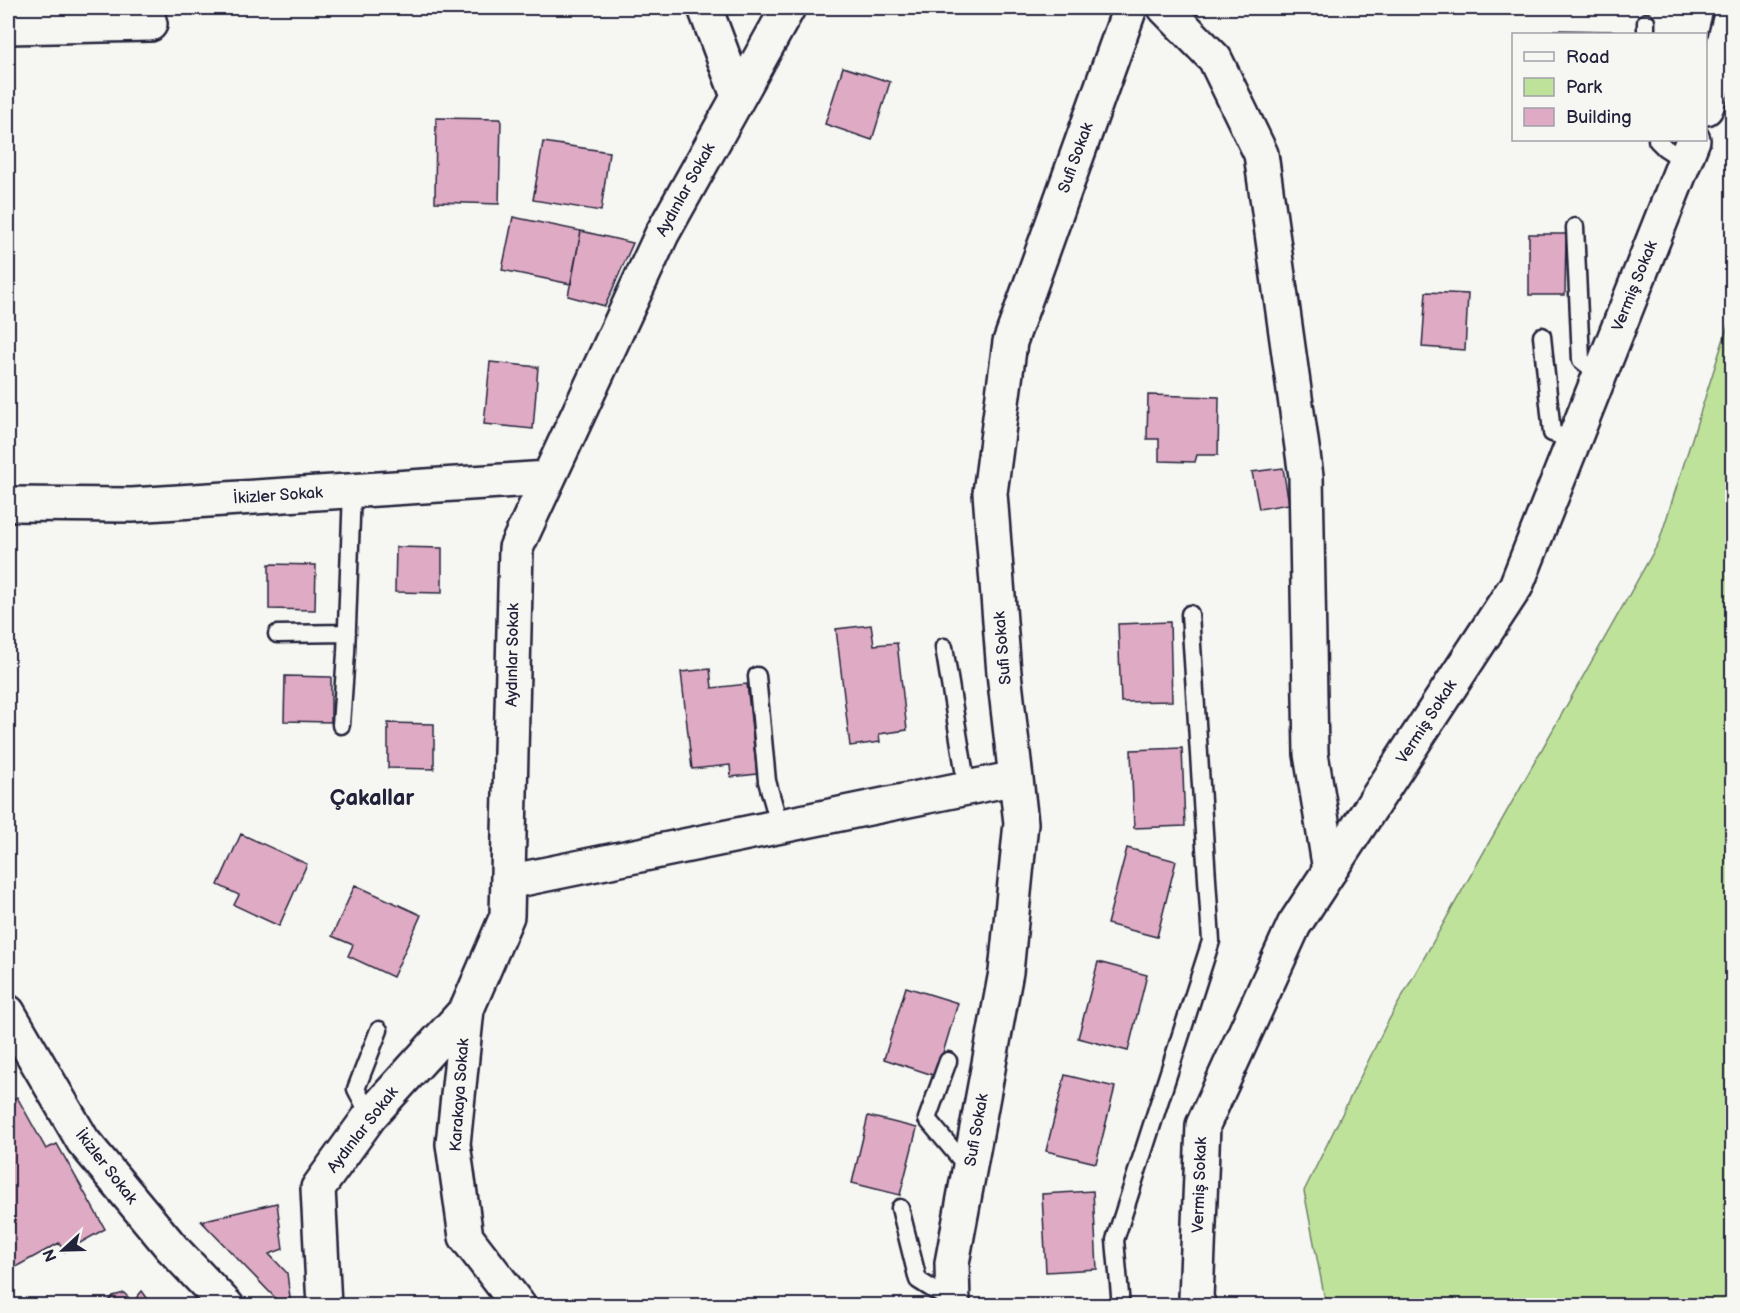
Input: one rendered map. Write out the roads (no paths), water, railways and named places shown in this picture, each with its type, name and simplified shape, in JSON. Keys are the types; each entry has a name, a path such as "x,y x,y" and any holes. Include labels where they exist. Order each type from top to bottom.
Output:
{"street":[{"path":"8,27 150,24 146,8"},
{"path":"705,8 738,96"},
{"name":"Aydınlar Sokak","path":"324,1305 318,1188 370,1116 467,1009 507,916 516,548 662,234 789,8"},
{"name":"Sufi Sokak","path":"953,1304 952,1263 1006,972 1020,824 1004,673 990,493 1010,342 1130,8"},
{"path":"1165,8 1215,59 1262,154 1306,476 1311,754 1330,870"},
{"path":"1707,105 1712,91 1726,14"},
{"name":"Vermiş Sokak","path":"1199,1305 1196,1298 1203,1125 1294,925 1516,586 1689,150"},
{"name":"İkizler Sokak","path":"8,504 132,505 548,478"},
{"path":"508,882 1016,778"},
{"name":"Karakaya Sokak","path":"467,1009 453,1144 466,1238 519,1305"},
{"name":"İkizler Sokak","path":"8,1012 83,1142 172,1248 226,1305"}],"lane":[{"path":"1658,141 1665,148 1689,150"},
{"path":"1575,227 1581,360 1600,375"},
{"path":"1542,336 1552,433 1574,440"},
{"path":"341,725 352,491"},
{"path":"1121,1305 1115,1240 1211,941 1190,614"},
{"path":"277,634 347,633"},
{"path":"944,647 967,788"},
{"path":"757,676 767,781 780,827"},
{"path":"370,1116 356,1089 379,1030"},
{"path":"948,1061 927,1119 969,1169"},
{"path":"900,1208 918,1280 953,1304"}],"district":[{"name":"Çakallar","path":"372,798"}]}
